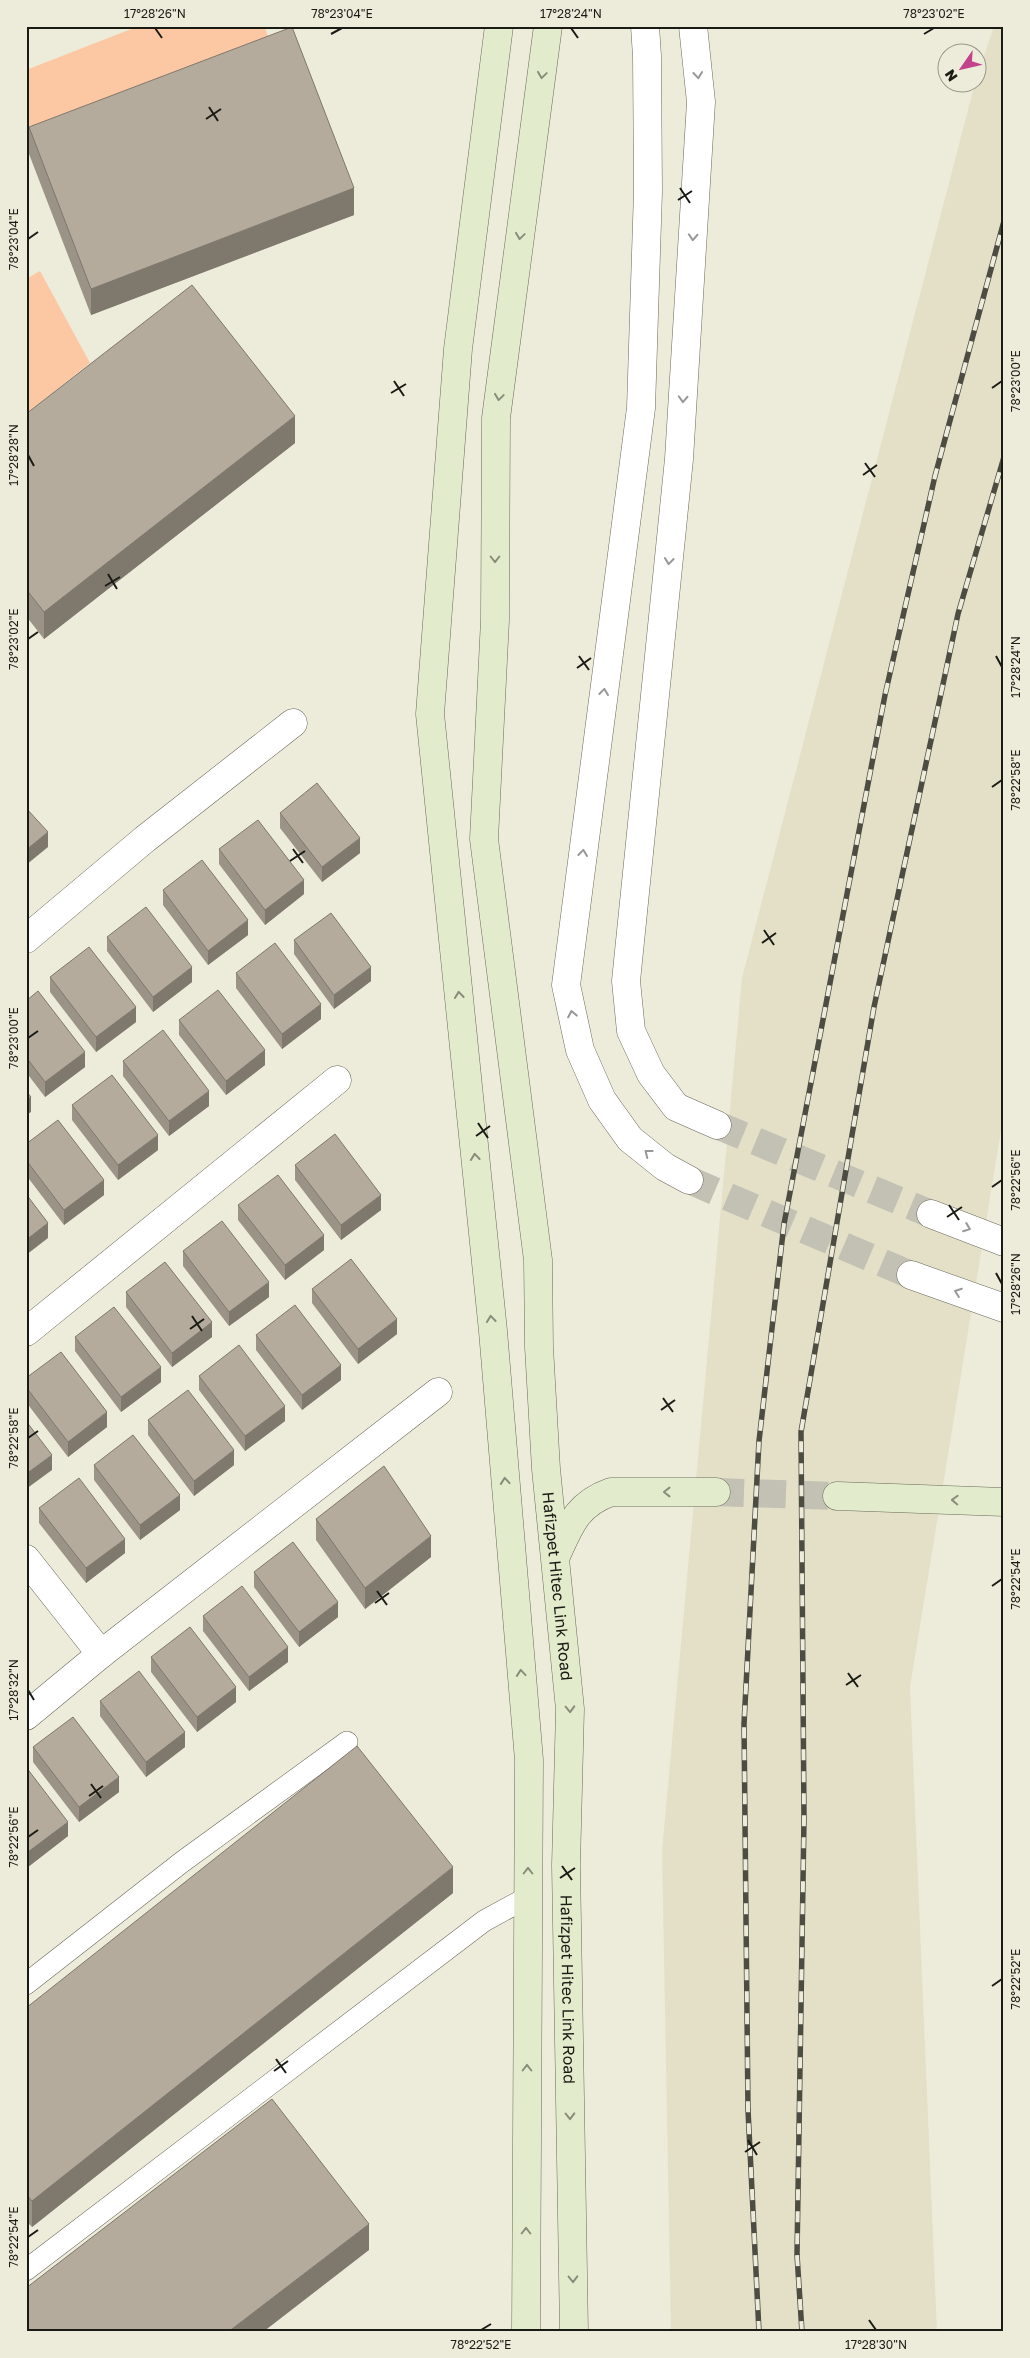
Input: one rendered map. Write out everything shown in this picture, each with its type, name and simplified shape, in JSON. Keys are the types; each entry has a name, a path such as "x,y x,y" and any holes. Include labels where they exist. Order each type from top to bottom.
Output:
{"main road":[{"path":"499,26 458,349 430,714 493,1331 527,1741 526,2332"},
{"name":"Hafizpet Hitec Link Road","path":"548,26 496,418 495,620 484,839 538,1260 539,1346 546,1469 570,1710 566,1866 574,2332"},
{"path":"555,1557 572,1520 584,1505 599,1496 611,1492 716,1492"},
{"path":"837,1496 1004,1502"}],"street":[{"path":"645,26 648,191 641,408 566,985 580,1050 602,1100 630,1139 665,1167 689,1180"},
{"path":"693,26 701,102 679,459 626,981 631,1031 650,1074 676,1108 716,1125"},
{"path":"26,939 145,839 293,723"},
{"path":"26,1332 336,1080"},
{"path":"931,1214 1004,1242"},
{"path":"911,1275 1004,1308"},
{"path":"26,1716 101,1654 438,1392"},
{"path":"26,1559 101,1654"}],"lane":[{"path":"26,1984 182,1862 347,1742"},
{"path":"26,2270 477,1927 528,1897"}],"shaded area":[{"path":"139,26 264,26 273,48 26,143 26,70"},
{"path":"994,26 1004,26 1004,1112 910,1687 937,2332 671,2332 662,1851 742,978 973,92 988,92 988,44"},
{"path":"40,271 90,363 26,414 26,279"}],"building":[{"path":"292,27 354,188 91,289 29,127"},
{"path":"192,285 295,416 44,612 26,589 26,414"},
{"path":"317,783 360,838 322,867 280,813"},
{"path":"26,808 48,832 26,850"},
{"path":"258,820 304,880 265,910 219,849"},
{"path":"202,860 248,920 208,951 163,890"},
{"path":"146,907 192,967 153,997 107,937"},
{"path":"331,913 371,967 334,995 294,940"},
{"path":"275,943 321,1004 282,1034 236,973"},
{"path":"89,947 136,1007 96,1037 50,977"},
{"path":"218,990 265,1050 226,1081 179,1020"},
{"path":"38,991 85,1052 45,1082 26,1057 26,1001"},
{"path":"163,1030 209,1091 169,1121 123,1061"},
{"path":"112,1075 158,1135 118,1165 72,1105"},
{"path":"26,1091 31,1097 26,1100"},
{"path":"58,1120 104,1180 64,1210 26,1160 26,1144"},
{"path":"335,1134 381,1195 341,1225 295,1165"},
{"path":"278,1175 324,1235 285,1265 238,1205"},
{"path":"26,1194 48,1223 26,1240"},
{"path":"222,1221 269,1282 229,1312 183,1251"},
{"path":"351,1259 397,1319 358,1349 312,1289"},
{"path":"165,1262 212,1322 172,1353 126,1292"},
{"path":"295,1305 341,1365 302,1395 256,1335"},
{"path":"114,1307 161,1367 121,1397 75,1337"},
{"path":"239,1345 285,1406 245,1436 199,1376"},
{"path":"61,1352 107,1412 68,1442 26,1387 26,1378"},
{"path":"188,1390 234,1450 194,1481 148,1420"},
{"path":"26,1421 52,1455 26,1474"},
{"path":"133,1435 180,1495 140,1525 94,1465"},
{"path":"384,1466 431,1536 365,1588 316,1519"},
{"path":"79,1478 125,1539 86,1568 39,1508"},
{"path":"293,1542 338,1602 299,1632 254,1572"},
{"path":"242,1586 288,1647 249,1677 203,1616"},
{"path":"190,1627 236,1687 197,1717 151,1657"},
{"path":"139,1671 185,1732 146,1762 100,1701"},
{"path":"73,1717 119,1777 79,1807 33,1747"},
{"path":"357,1746 453,1867 32,2201 26,2194 26,2008"},
{"path":"26,1767 68,1822 28,1852 26,1849"},
{"path":"272,2099 369,2224 228,2332 26,2332 26,2288"}],"tunnel":[{"path":"717,1125 931,1214"},
{"path":"689,1180 911,1275"},
{"path":"716,1492 837,1496"}],"railway":[{"path":"759,2332 748,2110 744,1724 759,1441 784,1224 885,695 935,476 1004,221"},
{"path":"802,2332 797,2255 804,1819 801,1432 874,1007 958,614 1004,457"}]}
